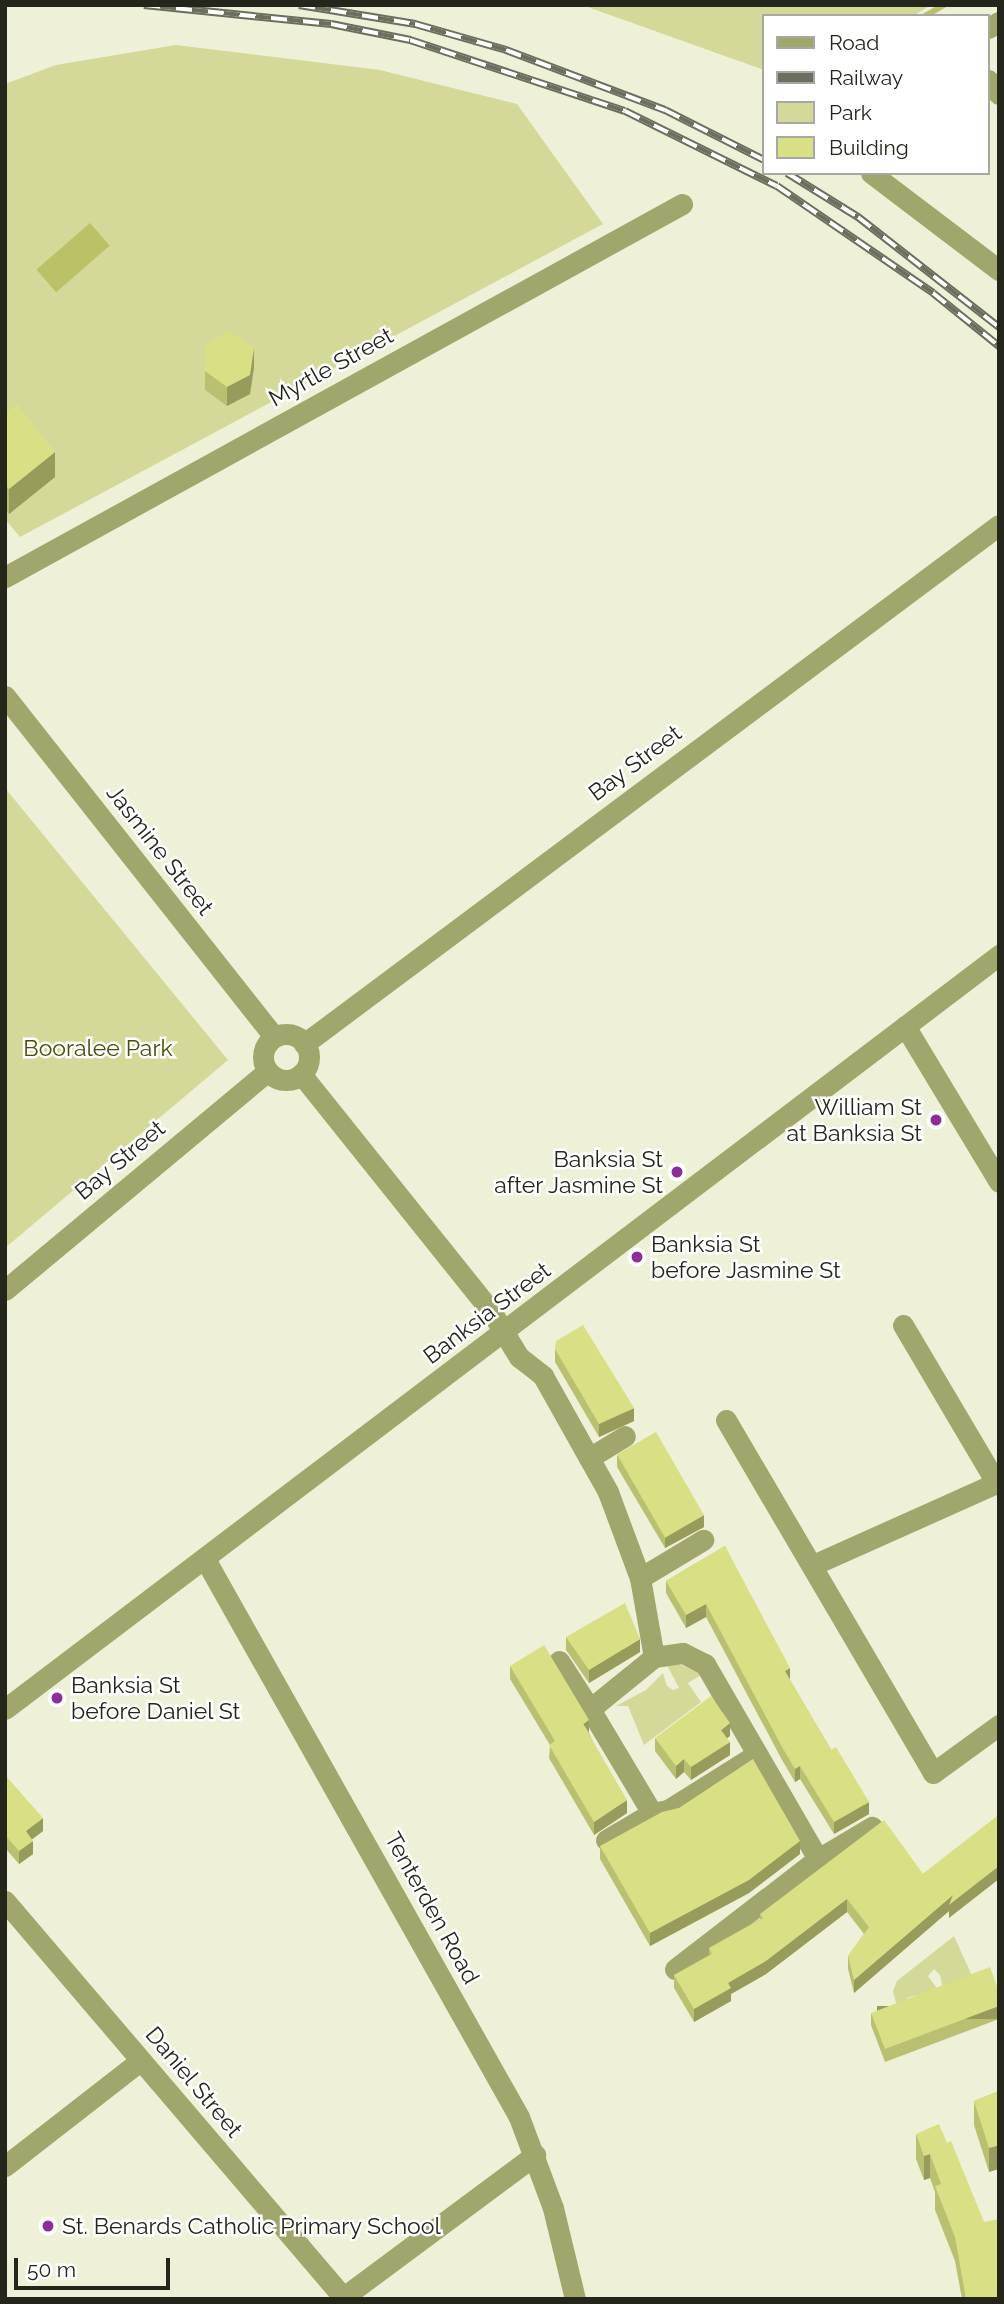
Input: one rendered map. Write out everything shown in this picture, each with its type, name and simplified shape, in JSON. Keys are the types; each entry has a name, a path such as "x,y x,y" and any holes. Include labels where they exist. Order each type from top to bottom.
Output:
{"street":[{"path":"874,175 999,270"},
{"name":"Myrtle Street","path":"5,577 682,204"},
{"name":"Bay Street","path":"304,1044 999,525"},
{"name":"Jasmine Street","path":"5,696 274,1037"},
{"name":"Banksia Street","path":"5,1709 999,956"},
{"path":"905,1026 999,1182"},
{"path":"291,1035 304,1044 308,1059 301,1074 284,1080 268,1072 263,1053 274,1037 291,1035"},
{"name":"Bay Street","path":"5,1290 268,1072"},
{"path":"301,1074 506,1332 519,1357 543,1376 608,1492 640,1578 654,1657"},
{"path":"813,1565 996,1478 902,1325"},
{"path":"726,1420 933,1773 999,1725"},
{"path":"589,1458 625,1436"},
{"path":"640,1578 703,1540"},
{"name":"Tenterden Road","path":"205,1559 519,2117 535,2155 575,2299"},
{"path":"590,1709 654,1657 683,1653 705,1664 818,1858"},
{"path":"559,1661 652,1813"},
{"path":"606,1840 652,1813 667,1810 757,1754"},
{"path":"676,1969 818,1858 872,1828"},
{"name":"Daniel Street","path":"5,1901 342,2298"},
{"path":"5,2166 140,2061"},
{"path":"342,2298 535,2155"}],"green space":[{"path":"582,5 931,5 916,14 762,14 762,69"},
{"path":"176,45 380,70 517,104 603,224 20,537 5,519 5,84 56,65"},
{"name":"Booralee Park","path":"5,788 228,1060 5,1248"},
{"path":"671,1661 703,1674 688,1683 701,1702 644,1745 628,1706 616,1706 646,1690 663,1673 667,1686 673,1690 679,1688 667,1665"},
{"path":"954,1936 976,1985 944,1993 940,1975 934,1969 928,1976 939,1991 909,1997 897,2007 893,1991 897,1981"}],"shaded area":[{"path":"90,223 110,246 56,292 36,270"}],"building":[{"path":"229,331 254,348 250,375 227,387 205,371 205,345"},
{"path":"17,404 55,452 9,489 5,485 5,412"},
{"path":"583,1325 634,1408 599,1424 555,1349 556,1341"},
{"path":"656,1432 704,1515 665,1538 617,1454"},
{"path":"725,1546 790,1668 785,1671 831,1750 836,1747 869,1802 834,1822 800,1766 795,1769 782,1747 706,1604 686,1615 666,1581"},
{"path":"625,1603 640,1639 589,1670 566,1637"},
{"path":"544,1645 589,1720 583,1724 627,1800 594,1822 549,1745 555,1741 510,1666"},
{"path":"711,1696 730,1723 721,1730 730,1742 691,1767 684,1759 676,1766 655,1738"},
{"path":"753,1759 800,1841 749,1880 650,1933 600,1846 662,1812 679,1808"},
{"path":"5,1775 43,1818 26,1831 33,1841 19,1851 5,1835"},
{"path":"999,1815 999,1866 949,1905 953,1895 854,1980 848,1956 869,1927 847,1899 766,1961 728,1983 731,1988 694,2009 674,1975 712,1954 709,1948 763,1918 760,1914 884,1820 923,1874"},
{"path":"990,1967 999,1992 999,2006 885,2049 871,2013"},
{"path":"999,2091 999,2145 989,2148 974,2101"},
{"path":"939,2124 947,2143 951,2141 984,2222 999,2219 999,2299 966,2299 955,2237 935,2186 941,2184 930,2154 924,2156 916,2134"}],"waterway":[{"path":"928,14 944,5"}],"railway":[{"path":"144,5 331,24 410,40 625,111 777,186 933,293 999,346"},
{"path":"299,5 415,24 506,50 665,110 762,159"},
{"path":"790,175 858,217 999,327"}],"place":[{"name":"William St at Banksia St","path":"936,1120"},
{"name":"Banksia St after Jasmine St","path":"677,1172"},
{"name":"Banksia St before Jasmine St","path":"637,1257"},
{"name":"Banksia St before Daniel St","path":"57,1698"},
{"name":"St. Benards Catholic Primary School","path":"48,2226"}]}
